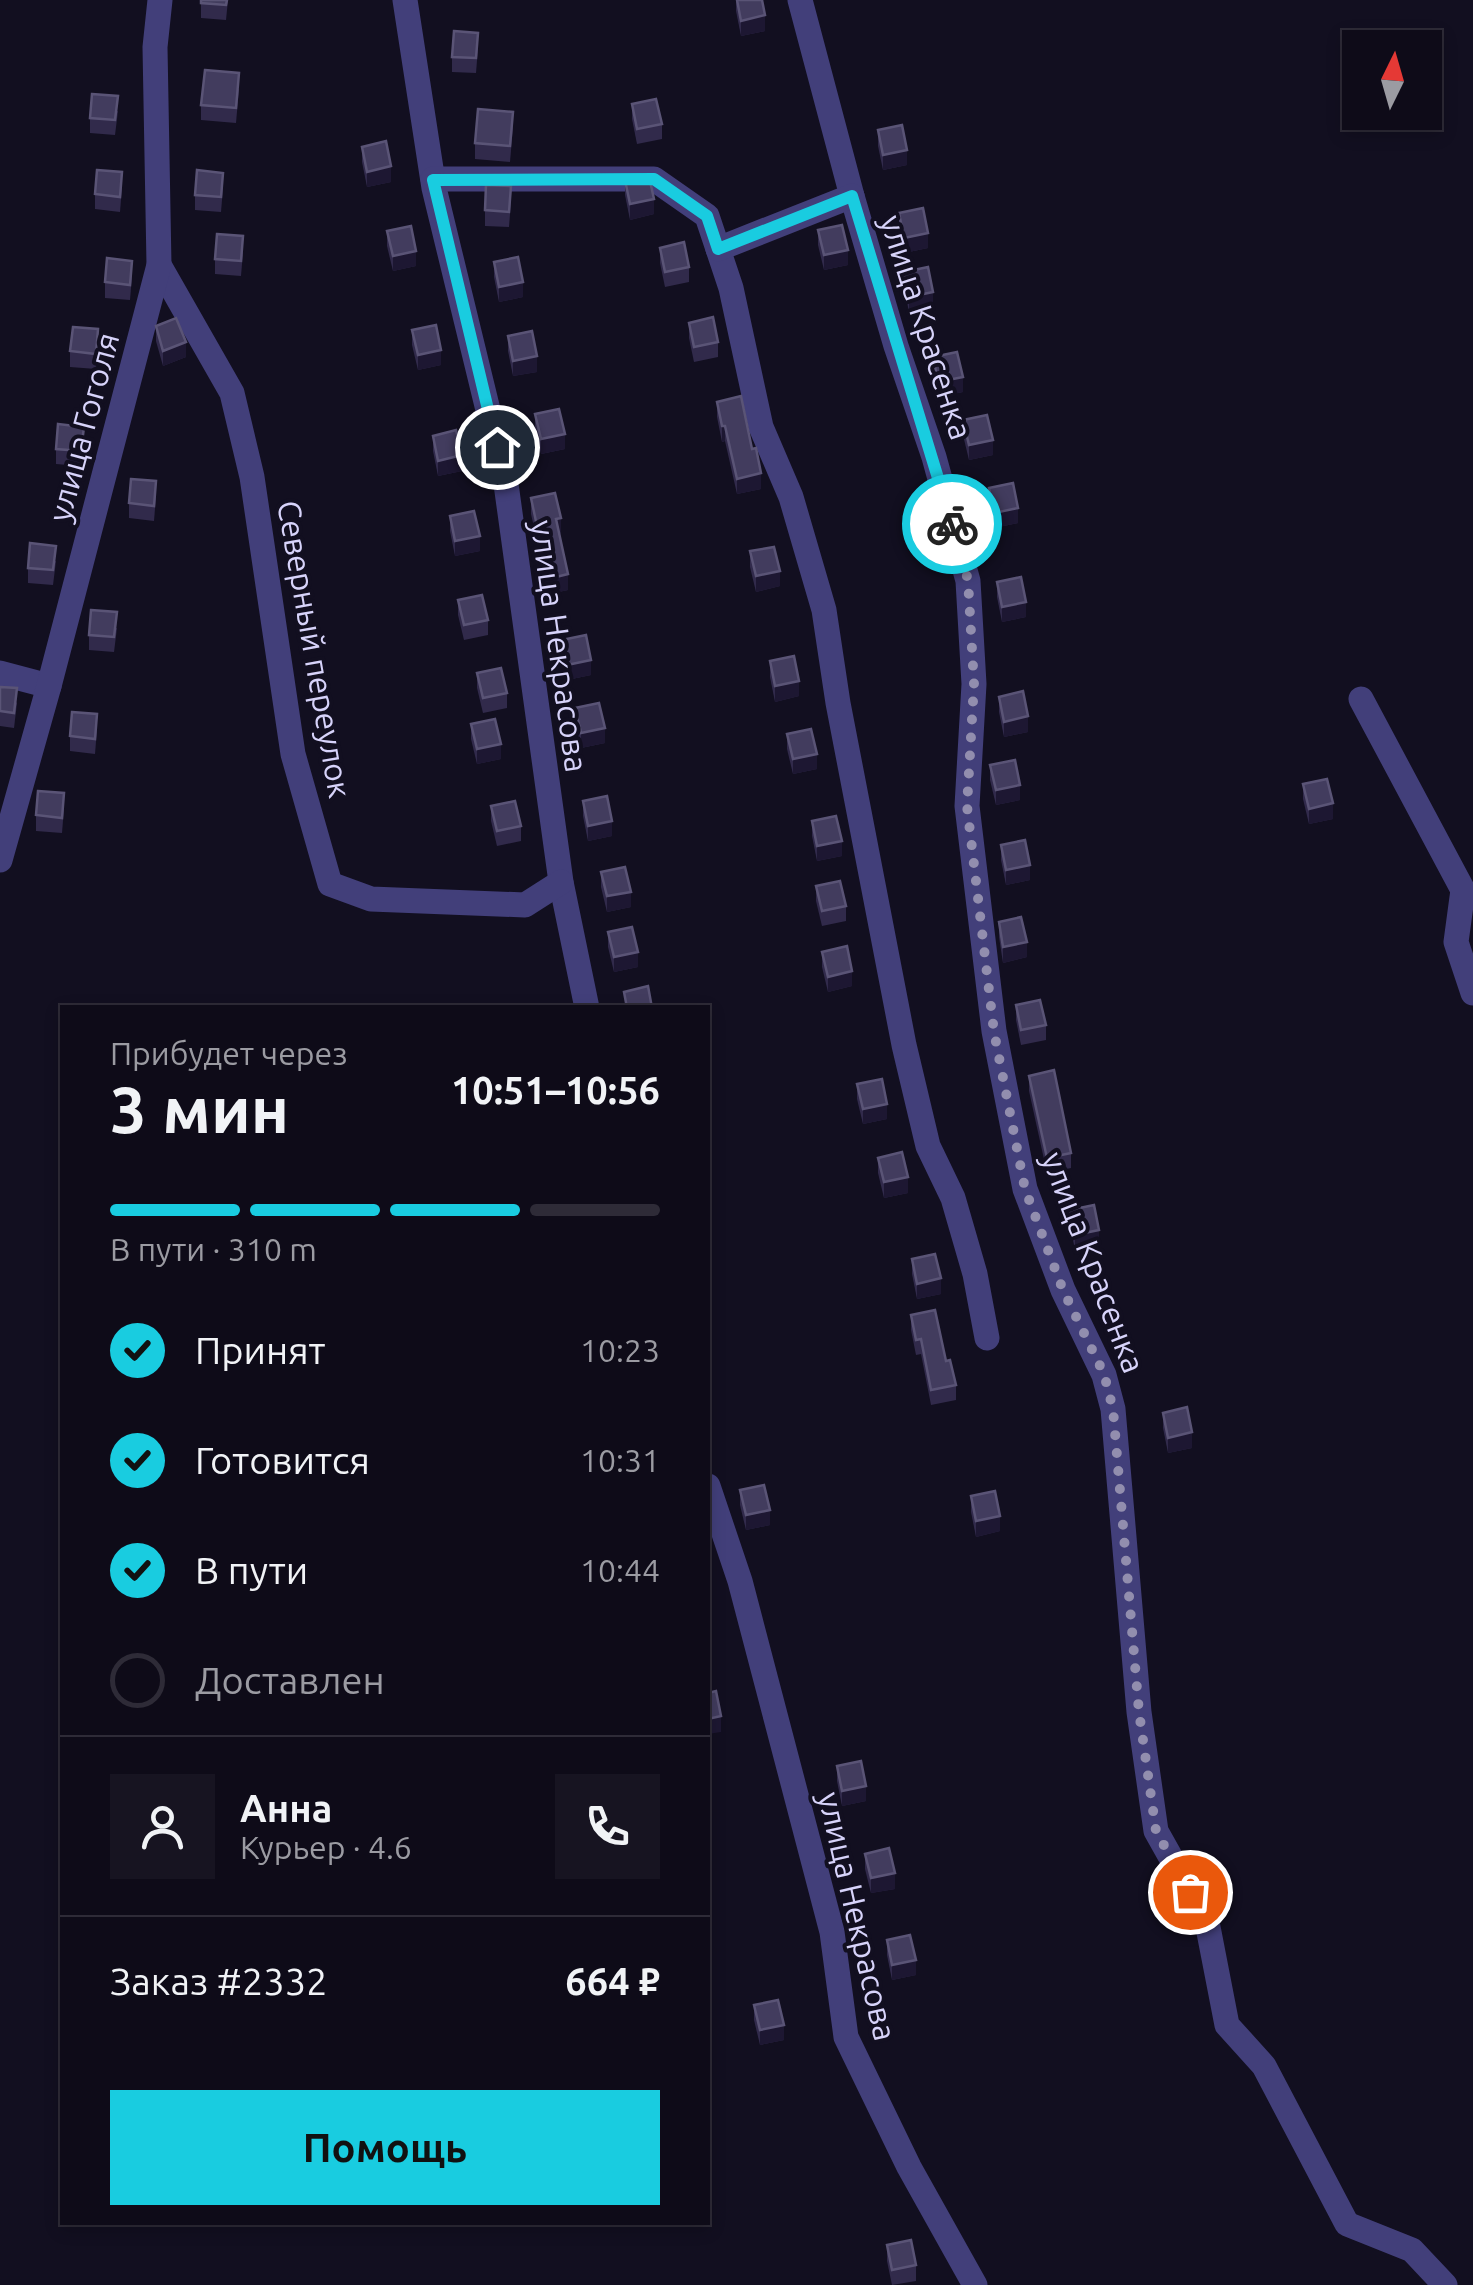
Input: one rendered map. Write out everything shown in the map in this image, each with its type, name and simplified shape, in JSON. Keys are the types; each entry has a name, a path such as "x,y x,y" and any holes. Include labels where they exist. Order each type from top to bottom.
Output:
{"street":[{"name":"улица Гоголя","path":"0,860 50,686 159,265 155,46 160,0"},
{"name":"улица Некрасова","path":"405,0 433,180 506,484 561,882 586,1005"},
{"name":"улица Красенка","path":"800,0 852,196 896,346 934,456 968,580 974,684 967,806 994,1032 1025,1189 1063,1290 1104,1374 1113,1409 1139,1712 1156,1831 1207,1922 1228,2025 1264,2066 1347,2224 1412,2250 1445,2285"},
{"path":"433,180 654,179 707,216 731,288 762,427 791,498 824,610 838,703 904,1045 928,1146 954,1198 987,1338"},
{"path":"718,249 852,196"},
{"name":"Северный переулок","path":"159,265 232,393 252,477 294,754 330,884 371,899 525,905 561,882"},
{"path":"0,673 50,686"},
{"path":"1360,700 1468,887 1456,942 1473,993"},
{"name":"улица Некрасова","path":"710,1492 740,1581 832,1932 846,2036 909,2166 975,2285"}],"building":[{"path":"201,0 227,0 226,5"},
{"path":"737,0 762,0 765,15 741,21"},
{"path":"454,31 478,33 476,58 452,57"},
{"path":"205,70 239,73 236,108 201,105"},
{"path":"92,94 118,96 115,120 90,118"},
{"path":"656,99 662,124 637,129 632,104"},
{"path":"478,109 513,112 510,146 475,143"},
{"path":"902,125 907,150 883,155 878,130"},
{"path":"386,141 391,166 367,172 362,147"},
{"path":"97,170 122,172 120,197 95,194"},
{"path":"197,170 223,173 221,197 195,195"},
{"path":"625,180 650,181 654,199 630,204"},
{"path":"486,185 511,186 509,212 485,210"},
{"path":"923,208 928,233 904,238 899,213"},
{"path":"842,225 848,250 824,255 818,230"},
{"path":"411,226 416,251 393,256 387,231"},
{"path":"217,234 243,236 241,261 215,259"},
{"path":"684,242 689,267 665,272 660,248"},
{"path":"518,257 523,282 499,287 494,262"},
{"path":"107,258 132,261 130,285 105,282"},
{"path":"928,267 933,292 909,297 904,272"},
{"path":"713,317 718,342 694,347 689,323"},
{"path":"176,318 186,342 163,351 156,326"},
{"path":"436,325 441,350 418,355 412,330"},
{"path":"73,327 98,329 96,354 70,351"},
{"path":"532,331 537,356 513,361 508,336"},
{"path":"957,352 963,377 938,382 933,357"},
{"path":"741,396 761,473 737,479 717,402"},
{"path":"559,409 565,434 541,439 535,414"},
{"path":"987,415 993,440 969,445 963,420"},
{"path":"58,424 84,427 81,451 56,449"},
{"path":"456,430 462,455 438,461 433,436"},
{"path":"131,479 156,481 154,506 129,503"},
{"path":"1013,483 1018,508 994,513 989,488"},
{"path":"555,493 561,518 556,519 568,574 544,580 539,555 543,554 531,498"},
{"path":"474,511 480,536 455,541 450,516"},
{"path":"30,543 56,546 53,570 28,568"},
{"path":"774,547 780,571 756,576 750,551"},
{"path":"1021,577 1026,602 1002,607 997,582"},
{"path":"482,595 488,620 464,625 458,600"},
{"path":"91,610 117,612 114,637 89,635"},
{"path":"586,635 591,660 567,665 562,640"},
{"path":"794,656 799,681 775,686 770,661"},
{"path":"501,668 507,693 483,698 477,673"},
{"path":"0,687 17,688 14,713 0,711"},
{"path":"1023,691 1028,716 1004,722 999,697"},
{"path":"599,703 605,728 581,733 575,708"},
{"path":"72,712 97,714 95,739 70,736"},
{"path":"495,719 501,744 477,749 471,724"},
{"path":"811,729 817,754 793,759 787,734"},
{"path":"1015,760 1020,785 996,790 990,765"},
{"path":"1327,779 1333,803 1309,809 1303,784"},
{"path":"38,791 64,793 62,818 36,815"},
{"path":"607,796 612,821 588,826 583,801"},
{"path":"515,801 521,826 497,831 491,806"},
{"path":"836,816 842,841 817,846 812,821"},
{"path":"1025,840 1030,865 1006,870 1001,845"},
{"path":"625,867 631,892 607,896 601,872"},
{"path":"840,881 846,906 822,911 816,886"},
{"path":"1021,917 1027,942 1003,947 999,922"},
{"path":"632,927 638,952 614,957 608,932"},
{"path":"847,946 852,971 828,977 822,952"},
{"path":"648,986 651,1005 626,1005 624,992"},
{"path":"1040,1000 1046,1025 1021,1030 1016,1005"},
{"path":"1054,1070 1071,1153 1047,1158 1029,1076"},
{"path":"882,1079 887,1104 863,1109 857,1084"},
{"path":"902,1152 908,1177 884,1182 878,1158"},
{"path":"1094,1205 1099,1230 1075,1235 1070,1210"},
{"path":"935,1254 941,1278 917,1284 912,1259"},
{"path":"935,1310 946,1361 950,1360 956,1385 931,1390 921,1339 916,1340 911,1315"},
{"path":"1187,1407 1192,1432 1168,1438 1163,1413"},
{"path":"764,1485 770,1510 746,1515 740,1490"},
{"path":"995,1491 1000,1516 976,1521 971,1496"},
{"path":"716,1691 721,1716 710,1719 710,1692"},
{"path":"861,1761 866,1786 842,1791 837,1766"},
{"path":"889,1848 895,1873 871,1878 865,1854"},
{"path":"910,1935 916,1960 892,1965 887,1940"},
{"path":"778,2000 784,2025 760,2030 754,2005"},
{"path":"911,2240 916,2265 892,2270 887,2245"}],"way so far":[{"path":"952,524 968,580 974,684 967,806 994,1032 1025,1189 1063,1290 1104,1374 1113,1409 1139,1712 1156,1831 1190,1892"}],"route":[{"path":"497,447 433,180 654,179 707,216 718,249 852,196 952,524"}]}
